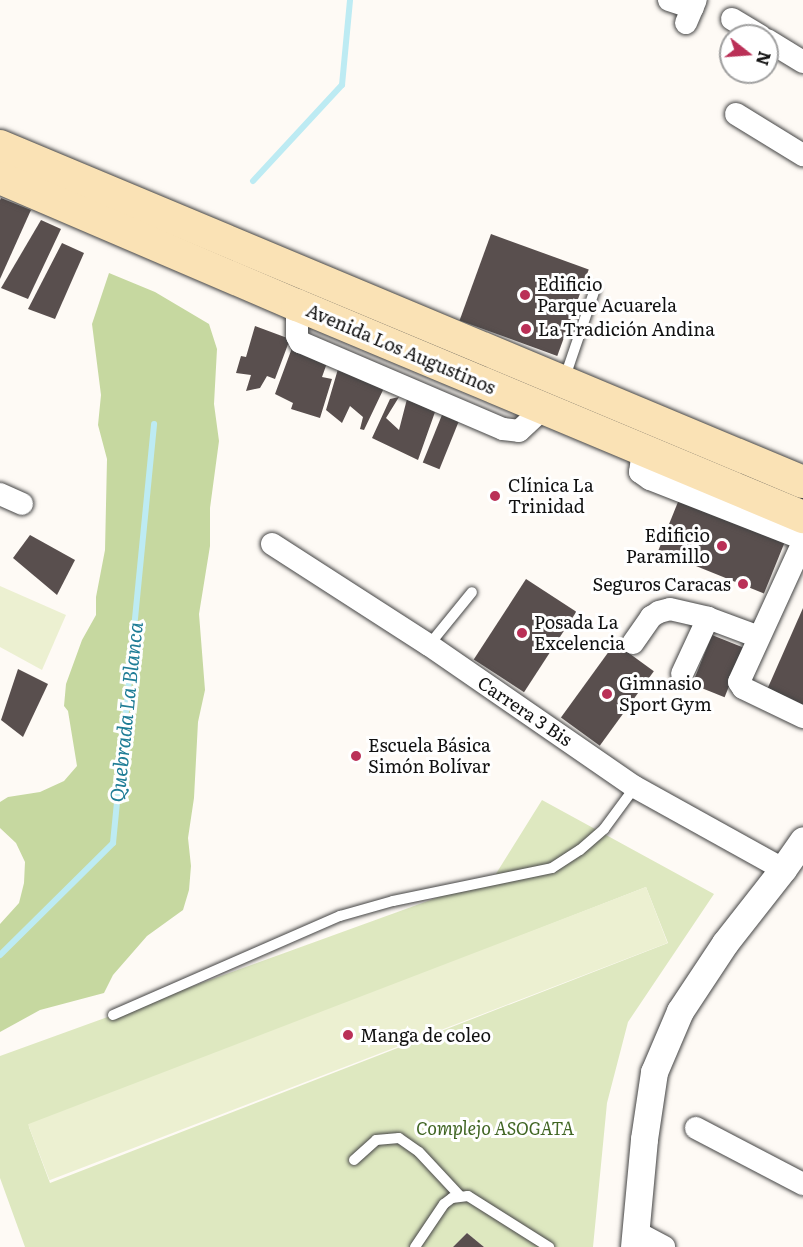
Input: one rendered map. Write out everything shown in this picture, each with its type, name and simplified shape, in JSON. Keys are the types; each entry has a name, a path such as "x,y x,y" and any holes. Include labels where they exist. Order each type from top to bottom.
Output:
{"main road":[{"name":"Avenida Los Augustinos","path":"0,146 803,482"},
{"name":"Avenida Los Augustinos","path":"0,178 803,517"}],"street":[{"path":"669,0 692,10"},
{"path":"732,19 740,24"},
{"path":"779,47 803,62"},
{"path":"736,114 803,155"},
{"path":"643,451 640,472 651,479 802,546 740,676 742,688 803,717"},
{"path":"0,494 22,504"},
{"name":"Carrera 3 Bis","path":"272,544 429,645 635,787 783,869"},
{"path":"633,643 651,617 670,609 708,618 759,637"},
{"path":"682,674 708,618"},
{"path":"664,1247 635,1240 644,1139 654,1072 680,1011 725,943 803,840"},
{"path":"696,1128 803,1184"}],"lane":[{"path":"563,383 596,289"},
{"path":"429,645 472,592"},
{"path":"113,1015 340,916 393,901 552,868 580,850 604,829 635,787"},
{"path":"354,1160 376,1140 399,1138 419,1152 460,1196 475,1199 549,1247"},
{"path":"415,1247 444,1204 460,1196"}],"green space":[{"path":"109,273 155,292 209,324 217,349 214,404 219,441 210,508 210,546 199,614 205,690 198,722 194,798 188,838 191,866 189,890 183,910 147,936 113,975 104,993 40,1010 0,1032 0,924 19,903 24,883 25,862 16,843 0,828 0,802 8,797 40,792 64,781 77,766 68,711 64,706 66,684 82,640 96,615 96,597 105,550 107,459 98,425 101,395 92,324"},
{"path":"0,586 66,615 42,670 0,647"},
{"name":"Complejo ASOGATA","path":"542,800 714,894 628,1022 607,1103 593,1247 484,1247 467,1233 453,1247 25,1247 0,1178 0,1056 494,877","holes":["646,887 668,943 50,1183 29,1127"]},
{"name":"Manga de coleo","path":"646,887 668,943 49,1180 28,1124"}],"building":[{"path":"1,198 31,210 0,279 0,200"},
{"path":"41,220 61,229 28,299 1,288"},
{"name":"Edificio Parque Acuarela","path":"491,234 589,270 557,356 460,320"},
{"path":"62,243 84,253 55,319 28,309"},
{"path":"255,326 290,339 275,379 267,376 260,388 246,391 251,375 236,373 241,356 246,357"},
{"path":"292,348 327,363 322,377 332,379 320,418 291,409 293,403 275,394"},
{"path":"338,369 384,388 364,430 360,429 363,417 350,406 342,423 326,410"},
{"path":"399,397 386,418 399,430 407,399 435,412 418,460 372,438 390,399"},
{"path":"446,405 463,412 439,469 423,462"},
{"name":"Edificio Paramillo","path":"680,497 786,540 764,593 658,551"},
{"path":"30,535 75,560 57,595 13,558"},
{"name":"Posada La Excelencia","path":"526,579 576,612 524,692 474,660"},
{"path":"803,608 803,708 766,692"},
{"path":"712,635 744,648 725,697 692,684"},
{"name":"Gimnasio Sport Gym","path":"615,643 654,671 600,746 561,717"},
{"path":"18,669 48,684 23,737 1,720"},
{"path":"467,1233 484,1247 453,1247"}],"waterway":[{"name":"Quebrada La Blanca","path":"253,181 342,85 350,0"},
{"name":"Quebrada La Blanca","path":"0,955 113,843 154,424"}],"place":[{"name":"Edificio Parque Acuarela","path":"525,295"},
{"name":"La Tradición Andina","path":"526,329"},
{"name":"Clínica La Trinidad","path":"495,496"},
{"name":"Edificio Paramillo","path":"722,546"},
{"name":"Seguros Caracas","path":"743,584"},
{"name":"Posada La Excelencia","path":"522,633"},
{"name":"Gimnasio Sport Gym","path":"607,694"},
{"name":"Escuela Básica Simón Bolívar","path":"356,756"},
{"name":"Manga de coleo","path":"348,1035"}]}
